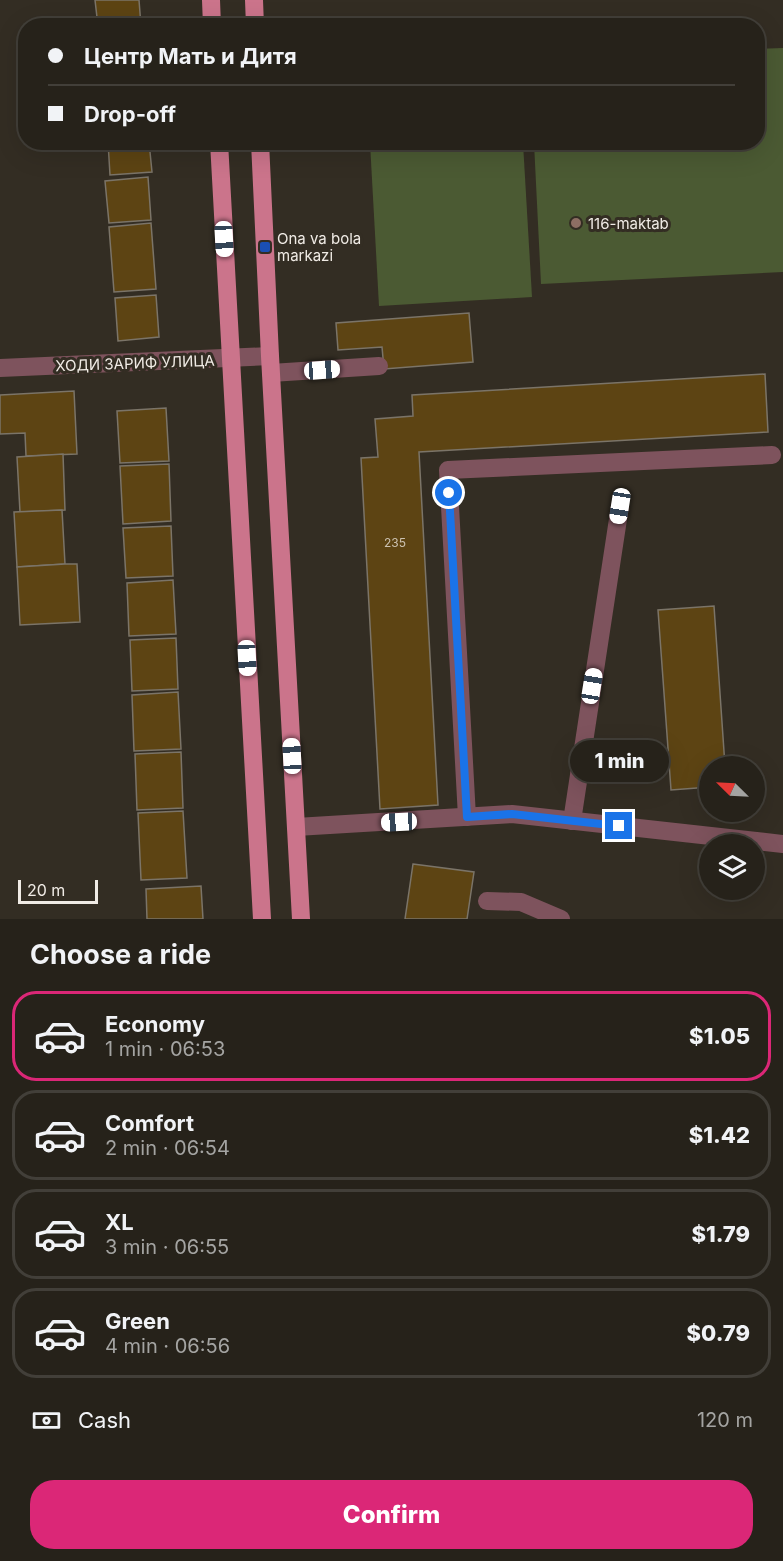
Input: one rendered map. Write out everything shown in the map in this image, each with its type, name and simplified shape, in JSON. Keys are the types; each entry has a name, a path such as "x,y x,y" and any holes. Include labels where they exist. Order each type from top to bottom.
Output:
{"main road":[{"path":"211,0 212,18"},
{"path":"254,0 255,18"},
{"path":"219,150 262,919"},
{"path":"260,150 301,919"}],"street":[{"name":"ХОДИ ЗАРИФ УЛИЦА","path":"0,368 231,359 270,365 379,366"},
{"path":"467,817 448,470 772,455"},
{"path":"572,821 620,506"},
{"path":"296,827 512,814 783,844"},
{"path":"487,901 521,902 561,919"}],"green space":[{"path":"783,48 783,272 541,284 534,150 765,150 765,49"},
{"path":"370,150 523,150 532,297 379,306"}],"building":[{"path":"95,0 139,0 140,18 97,18"},
{"path":"108,150 150,150 152,172 110,175"},
{"path":"148,177 151,220 109,223 105,181"},
{"path":"151,223 156,289 114,292 109,227"},
{"path":"156,295 159,337 118,341 115,298"},
{"path":"469,313 473,362 384,369 382,347 338,350 336,323"},
{"path":"765,374 768,432 419,452 438,805 380,809 361,458 378,457 375,419 413,416 412,395"},
{"path":"74,391 77,454 26,456 25,433 0,434 0,395"},
{"path":"166,408 169,461 120,463 117,411"},
{"path":"63,454 65,510 20,512 17,457"},
{"path":"169,464 171,521 123,524 120,466"},
{"path":"62,510 65,564 17,567 14,512"},
{"path":"171,526 173,576 126,578 123,528"},
{"path":"77,564 80,622 20,625 17,567"},
{"path":"173,580 176,634 129,636 127,583"},
{"path":"714,606 724,756 699,756 699,788 671,790 658,610"},
{"path":"176,638 178,689 132,691 130,640"},
{"path":"178,692 181,749 134,751 132,695"},
{"path":"181,752 183,808 137,810 135,754"},
{"path":"183,811 187,878 141,880 138,813"},
{"path":"413,864 474,872 467,919 405,919"},
{"path":"201,886 203,919 147,919 146,889"}],"place":[{"name":"116-maktab","path":"576,223"},
{"name":"Ona va bola markazi","path":"265,247"}],"route":[{"path":"449,493 467,817 512,814 619,826"}]}
